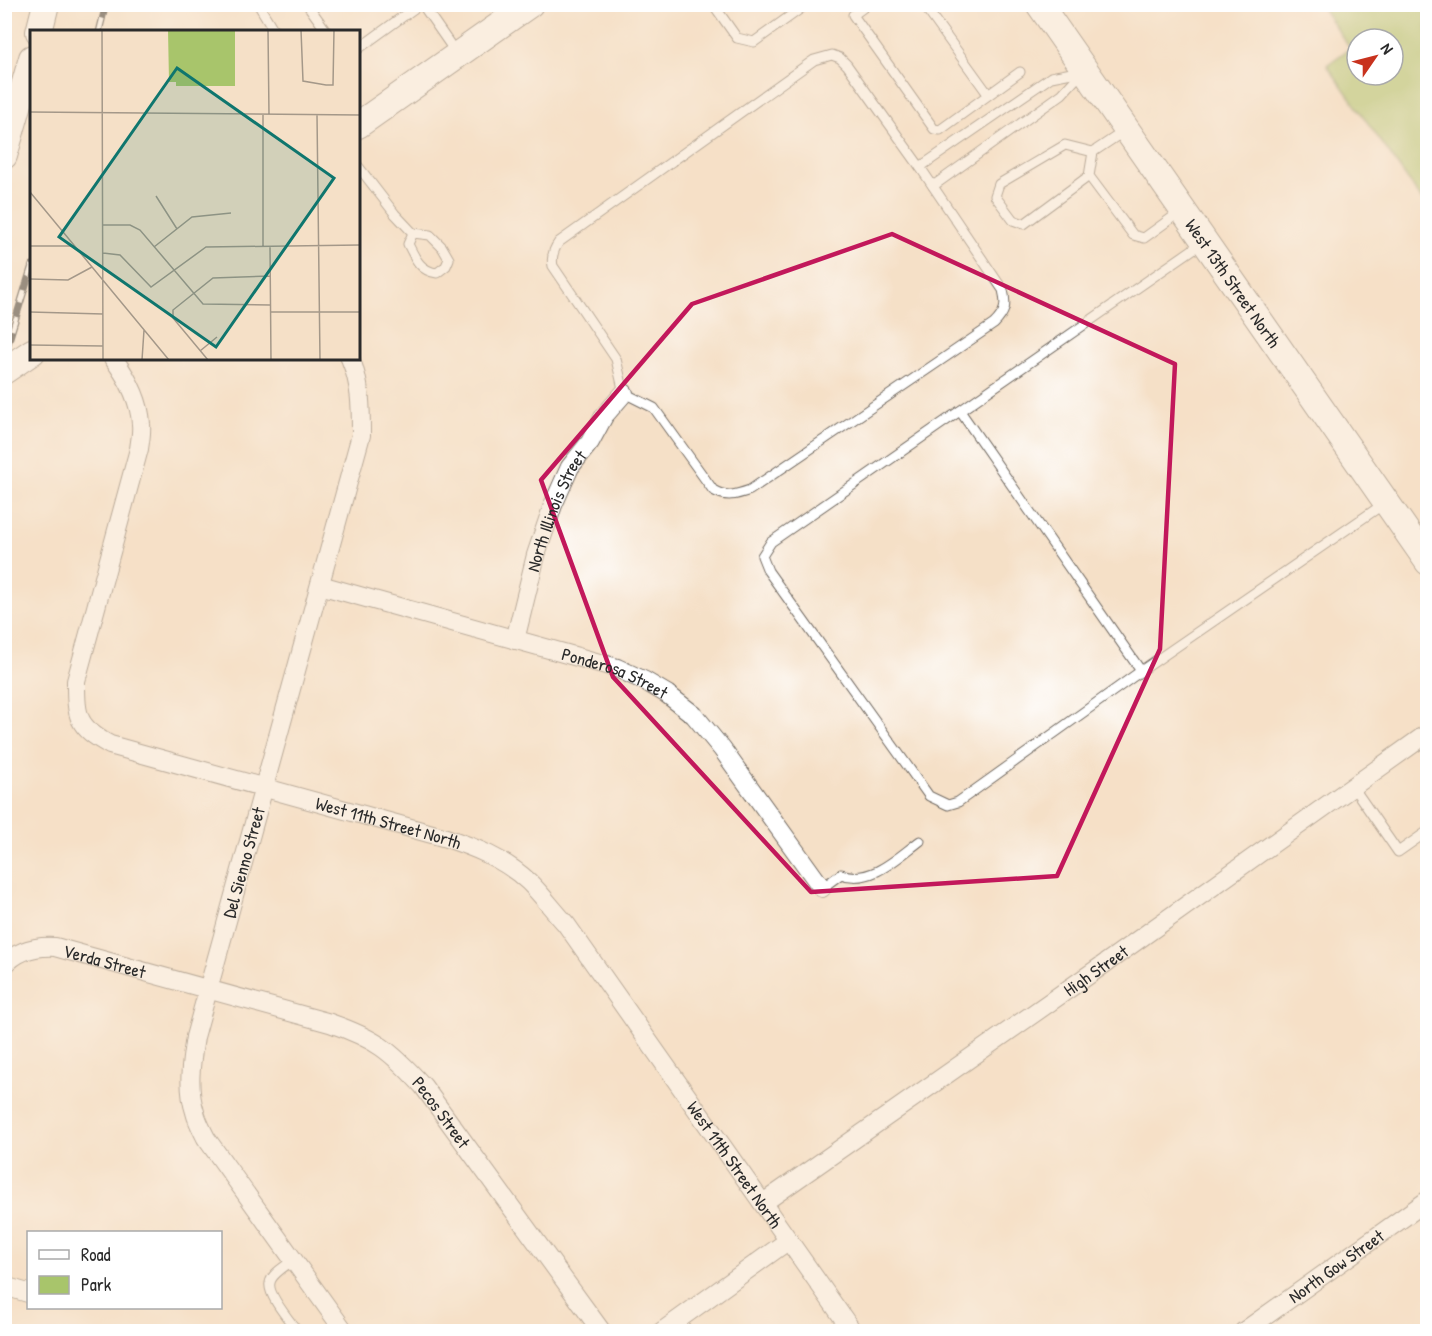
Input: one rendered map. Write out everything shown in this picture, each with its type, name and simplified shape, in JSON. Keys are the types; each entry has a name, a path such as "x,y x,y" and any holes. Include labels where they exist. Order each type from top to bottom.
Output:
{"street":[{"path":"40,30 46,4"},
{"path":"360,124 530,4"},
{"name":"West 13th Street North","path":"1040,4 1428,562"},
{"path":"4,156 8,124 30,64"},
{"path":"4,371 30,353"},
{"name":"West 11th Street North","path":"114,360 129,384 137,403 142,425 139,448 75,681 76,707 79,717 93,736 110,745 443,837 475,848 505,864 528,882 566,924 853,1332"},
{"name":"Del Sienno Street","path":"345,1332 206,1138 195,1112 190,1088 195,1037 361,435 362,403 359,382 351,360"},
{"name":"North Illinois Street","path":"515,640 536,555 553,505 570,467 590,442 604,416 624,393"},
{"name":"Ponderosa Street","path":"320,585 617,668 667,694 694,715 722,748 822,888"},
{"name":"High Street","path":"764,1203 1428,733"},
{"name":"Verda Street","path":"4,966 21,952 38,946 55,947 208,990"},
{"name":"Pecos Street","path":"208,990 357,1033 378,1043 399,1059 423,1086 602,1332"},
{"name":"North Gow Street","path":"1243,1332 1428,1200"},
{"path":"661,1332 789,1240"},
{"path":"4,1286 27,1293"}],"lane":[{"path":"258,4 274,30"},
{"path":"307,4 326,30"},
{"path":"360,48 421,4 458,55"},
{"path":"713,4 737,38 754,42 807,4"},
{"path":"868,4 853,15 934,129 940,130 1020,72"},
{"path":"923,4 988,93"},
{"path":"832,55 840,58 847,65 920,167 1003,290 1006,308 1003,315 994,324 750,490 730,496 721,495 713,490 654,408 624,393 616,358 553,266 551,260 554,249 559,242 814,60 823,57 832,55"},
{"path":"920,167 1051,77 1084,70"},
{"path":"933,186 1062,94 1084,70"},
{"path":"1093,152 1065,144 999,184 995,196 1012,220 1024,224 1089,176 1093,152 1126,130"},
{"path":"360,169 395,214 413,233 430,235 442,247 449,259 446,267 437,273 427,272 420,266 408,244 413,233"},
{"path":"1089,176 1133,235 1144,238 1182,210"},
{"path":"1204,241 771,542 762,556 768,571 929,796 948,805 975,790 1141,671 1386,503"},
{"path":"960,411 1141,671"},
{"path":"1353,787 1398,852 1428,831"},
{"path":"822,888 841,874 852,878 876,873 920,841"},
{"path":"293,1260 273,1277 270,1283 271,1292 298,1332"}],"highlighted area":[{"path":"892,234 1175,364 1160,649 1057,876 811,892 613,677 541,480 692,304"}],"green space":[{"path":"1328,4 1427,5 1427,207 1327,65 1345,52 1345,87 1405,87 1405,27 1345,27 1345,41 1322,8"}],"railway":[{"path":"100,30 106,4"},
{"path":"4,357 30,272"}]}
